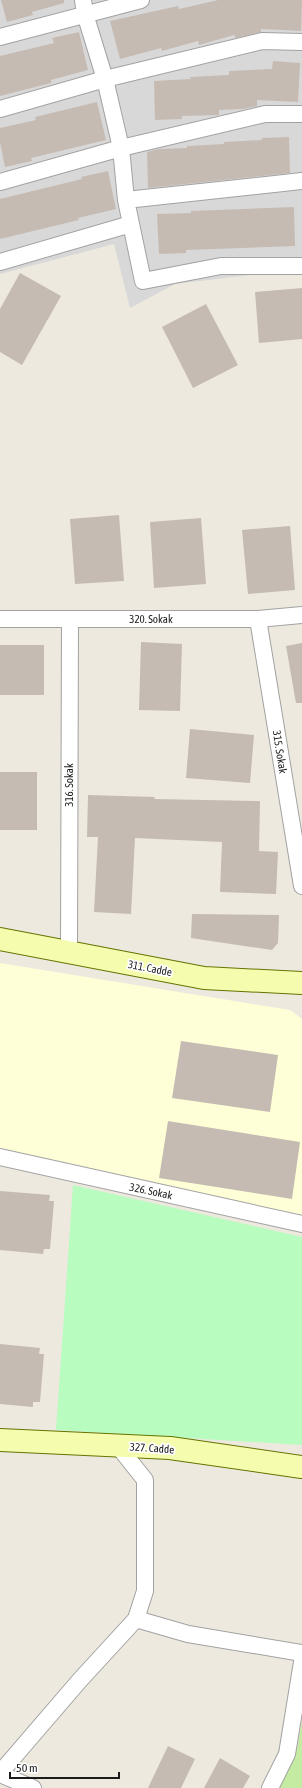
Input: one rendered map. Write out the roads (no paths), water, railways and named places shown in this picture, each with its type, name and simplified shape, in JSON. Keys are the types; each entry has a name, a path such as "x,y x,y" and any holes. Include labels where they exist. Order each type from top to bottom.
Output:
{"street":[{"path":"0,37 84,7 141,0"},
{"path":"84,7 121,148 126,200 143,281 221,266 302,266"},
{"path":"0,109 104,79 262,41 302,42"},
{"path":"0,182 121,148 265,114 302,114"},
{"path":"126,200 302,181"},
{"path":"0,262 131,224"},
{"name":"320. Sokak","path":"0,619 258,619 302,615"},
{"name":"316. Sokak","path":"69,952 70,619"},
{"name":"315. Sokak","path":"258,619 302,886"},
{"name":"311. Cadde","path":"0,939 204,978 302,983"},
{"name":"326. Sokak","path":"0,1157 302,1224"},
{"name":"327. Cadde","path":"0,1440 170,1448 302,1467"},
{"path":"33,1788 0,1774 80,1680 136,1619 145,1591 145,1480 118,1446"},
{"path":"136,1619 188,1634 302,1653"},
{"path":"270,1788 287,1754 302,1662"}]}
